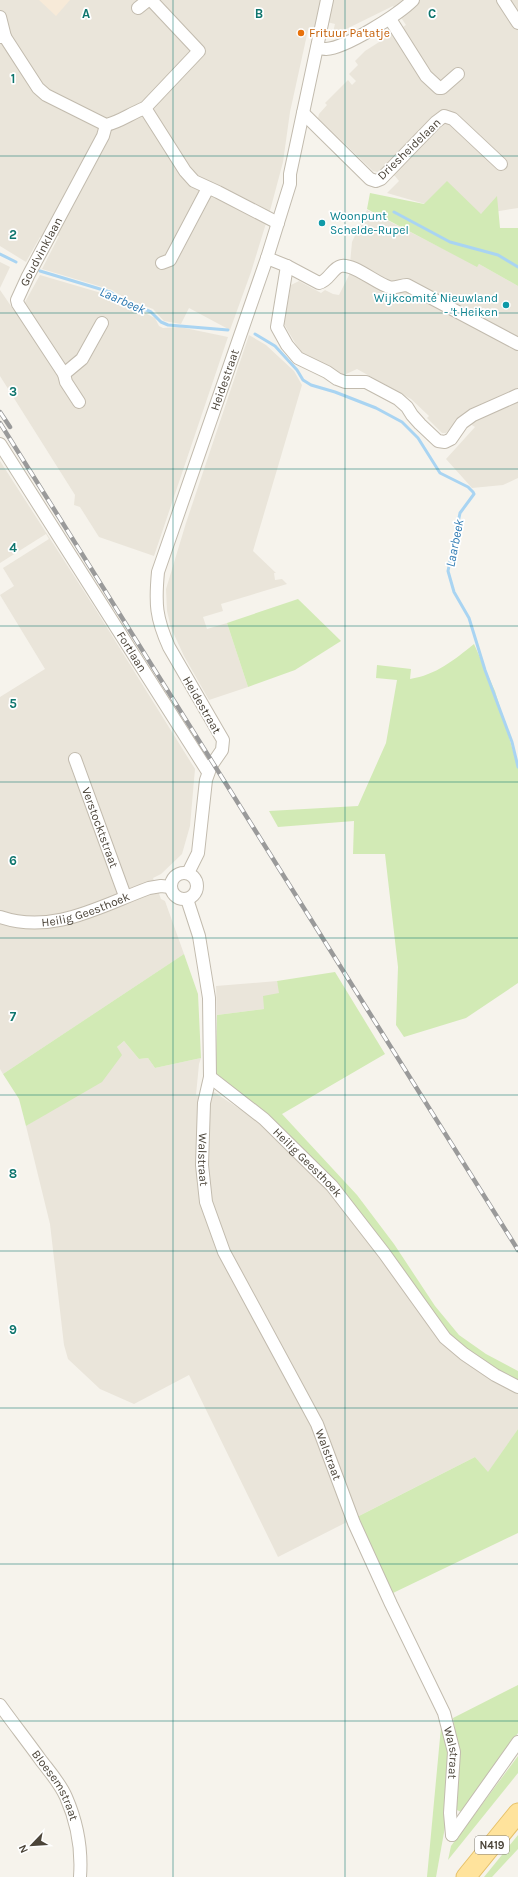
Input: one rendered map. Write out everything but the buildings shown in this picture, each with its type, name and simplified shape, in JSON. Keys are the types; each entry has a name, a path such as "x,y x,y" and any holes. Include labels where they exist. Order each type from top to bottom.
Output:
{"main road":[{"name":"N419","path":"466,1877 518,1813"}],"street":[{"path":"0,17 2,37 38,88 46,95 106,125 114,124 134,112 145,108 199,51 150,0 138,8"},
{"name":"Heidestraat","path":"208,772 223,745 222,740 169,647 157,613 155,599 158,572 267,258 290,184 290,174 327,0"},
{"path":"317,48 327,49 346,42 390,19 413,0"},
{"path":"503,0 518,23"},
{"path":"390,19 426,76 439,88 442,88 458,74"},
{"path":"145,108 185,171 194,181 278,223"},
{"name":"Driesheidelaan","path":"303,113 370,179 376,181 381,179 436,122 444,116 453,119 500,164"},
{"name":"Goudvinklaan","path":"79,402 66,382 64,374 18,304 18,296 103,136 106,125"},
{"path":"162,263 170,260 208,188"},
{"path":"267,258 287,266 319,283 323,282 338,267 343,266 390,288 407,285 518,344"},
{"path":"287,266 277,327 287,345 298,358 337,379 345,382 366,382 398,399 407,407 420,424 438,440 445,442 451,440 462,423 473,415 518,395"},
{"path":"64,374 82,359 102,323"},
{"name":"Fortlaan","path":"0,444 208,772"},
{"name":"Verstocktstraat","path":"75,759 125,896"},
{"path":"188,873 198,853 208,772"},
{"path":"182,873 188,873 194,878 197,884 196,892 187,899 178,898 172,892 170,887 174,877 182,873"},
{"name":"Heilig Geesthoek","path":"0,917 34,923 72,918 125,896 149,888 161,886 170,887"},
{"path":"187,899 199,936 206,971 209,998 210,1077"},
{"name":"Heilig Geesthoek","path":"210,1077 264,1119 332,1186 384,1253 445,1338 470,1358 495,1375 518,1387"},
{"name":"Walstraat","path":"210,1077 204,1102 202,1165 206,1202 214,1229 224,1252 317,1424 354,1523 391,1604 444,1713 454,1752 450,1813 452,1835 518,1742"},
{"name":"Bloesemstraat","path":"0,1705 52,1774 65,1796 73,1816 78,1839 81,1860 80,1877"}],"shaded area":[{"path":"0,0 518,0 518,208 481,214 425,204 387,193 399,181 395,176 373,171 318,118 319,114 327,105 325,103 348,80 352,85 356,81 349,74 358,65 355,61 365,51 406,25 393,6 332,36 335,24 327,22 308,30 290,112 283,162 251,272 230,330 189,308 181,324 164,321 153,309 126,299 112,290 42,269 59,236 40,237 26,262 0,246"},
{"path":"39,0 70,0 56,16"},
{"path":"367,210 477,266 479,264 518,286 518,478 503,485 472,488 446,459 475,427 460,418 446,433 442,433 427,418 429,416 411,399 357,369 344,375 301,353 284,324 291,285 299,281 321,293 325,290 339,295 349,275 352,242"},
{"path":"0,262 10,267 0,288"},
{"path":"40,275 108,295 155,318 159,326 163,328 180,327 228,337 154,556 99,537 80,507 74,505 75,495 0,376 0,290 13,309 25,302"},
{"path":"249,335 266,345 294,371 302,385 253,551 276,573 274,573 275,580 282,579 287,584 221,604 223,611 203,617 207,629 227,623 248,687 209,700 184,656 171,628 167,611 166,589 186,523"},
{"path":"0,461 96,610 195,769 190,826 182,854 161,874 153,878 161,899 165,901 184,954 3,1074 0,1069 0,697 45,669 0,595 14,586 3,568 49,539 46,534 0,563"},
{"path":"277,981 280,993 264,1009 217,1015 216,986"},
{"path":"124,1041 139,1059 148,1058 155,1068 201,1058 196,1095 207,1096 211,1090 264,1125 326,1186 397,1281 464,1360 518,1393 518,1429 488,1473 475,1457 278,1557 189,1375 134,1404 100,1389 68,1359 64,1345 50,1224 26,1126 37,1119"}],"green space":[{"path":"447,181 481,214 497,196 500,228 518,228 518,286 479,264 477,267 367,209 370,193 424,204"},
{"path":"298,599 341,641 295,670 248,687 227,623"},
{"path":"474,644 495,691 518,767 518,983 466,1018 404,1037 396,1025 398,967 385,854 353,854 354,821 278,827 269,811 358,806 386,743 397,680 376,678 377,665 411,669 410,679 428,674 444,666"},
{"path":"184,954 198,994 201,1058 155,1068 148,1058 139,1059 124,1041 117,1047 122,1055 102,1082 26,1126 19,1099 3,1074"},
{"path":"335,972 385,1054 282,1114 357,1195 394,1244 435,1306 459,1335 486,1354 518,1371 518,1381 473,1355 446,1332 272,1121 216,1073 217,1015 264,1009 263,996 279,993 277,981"},
{"path":"518,1429 518,1533 393,1593 357,1517 475,1457 488,1472"},
{"path":"518,1685 518,1733 463,1813 455,1809 458,1749 453,1718"},
{"path":"441,1727 449,1747 445,1827 436,1877 427,1877"},
{"path":"518,1756 518,1773 448,1860 451,1846"},
{"path":"518,1835 518,1849 492,1877 484,1877"}],"waterway":[{"path":"394,212 450,242 498,255 518,267"},
{"name":"Laarbeek","path":"0,254 16,262"},
{"name":"Laarbeek","path":"40,271 110,292 121,299 151,312 161,322 168,325 228,330"},
{"name":"Laarbeek","path":"255,334 275,346 297,370 303,380 311,385 335,392 376,408 402,422 418,438 440,473 468,487 473,492 474,494 460,513 448,571 454,592 469,618 485,670 512,742 518,767"}],"railway":[{"path":"0,412 10,427"},
{"path":"0,423 518,1250"}],"place":[{"name":"Frituur Pa'tatje","path":"301,33"},
{"name":"Woonpunt Schelde-Rupel","path":"322,223"},
{"name":"Wijkcomité Nieuwland - 't Heiken","path":"506,305"}]}
